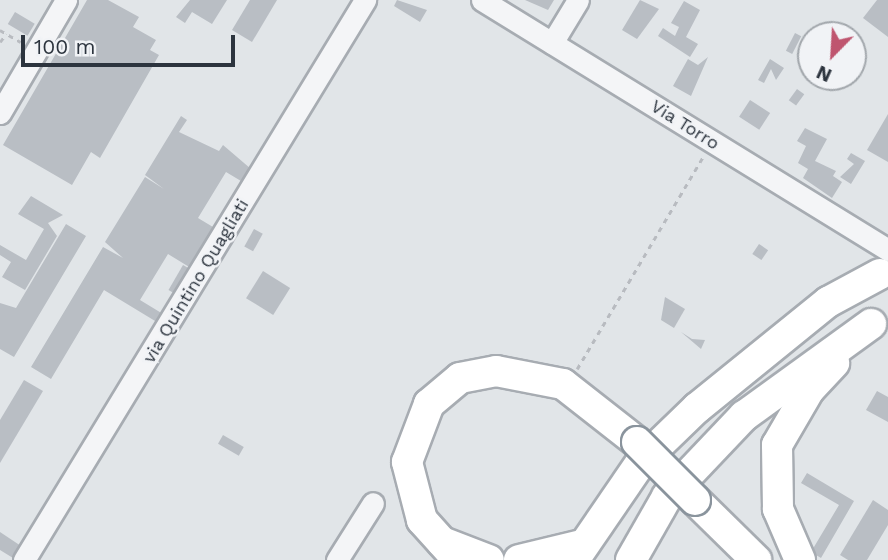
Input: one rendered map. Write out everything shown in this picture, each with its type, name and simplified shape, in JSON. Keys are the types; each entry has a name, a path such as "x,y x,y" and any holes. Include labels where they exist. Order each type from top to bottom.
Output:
{"highway":[{"path":"519,560 578,552 641,462 698,408 828,302 880,255"},
{"path":"631,560 667,498 744,416 871,324 809,390 777,445 778,509 800,560"},
{"path":"489,560 448,550 411,497 407,462 429,404 460,378 496,371 563,384 637,442 756,560"}],"street":[{"path":"0,113 66,0"},
{"name":"via Quintino Quagliati","path":"23,560 365,0"},
{"name":"Via Torro","path":"482,0 712,141 880,255"},
{"path":"552,43 578,0"},
{"path":"337,560 373,503"}],"path":[{"path":"0,30 37,50"},
{"path":"0,42 6,34"},
{"path":"573,375 712,141"}],"building":[{"path":"87,0 108,0 139,17 133,27 156,40 150,50 159,55 100,158 91,152 72,185 3,145"},
{"path":"190,0 227,0 212,24 192,12 185,23 176,17"},
{"path":"250,0 277,0 252,42 232,30"},
{"path":"397,0 427,10 420,22 394,6"},
{"path":"525,0 554,0 548,10"},
{"path":"640,0 659,9 637,39 622,30"},
{"path":"877,0 888,0 888,37 867,21 863,18"},
{"path":"684,1 700,10 686,37 698,44 690,57 658,36 663,28 675,36 679,27 671,23"},
{"path":"15,12 35,24 28,36 8,24"},
{"path":"795,33 797,44 792,54 786,51"},
{"path":"708,57 691,96 673,86 688,59 698,65"},
{"path":"770,59 784,68 776,80 771,69 764,83 758,80"},
{"path":"797,89 804,94 796,106 789,100"},
{"path":"750,100 770,113 759,130 739,117"},
{"path":"888,114 888,162 867,150"},
{"path":"181,116 187,120 179,132 219,151 223,145 257,174 244,196 235,191 241,181 226,172 198,218 223,233 199,273 168,254 140,300 163,314 165,327 104,290 51,379 31,367 103,247 123,258 105,242 145,177 164,189 145,175"},
{"path":"805,128 827,139 815,161 836,171 833,176 842,182 832,198 803,178 808,169 798,163 806,146 797,141"},
{"path":"851,153 865,161 851,184 840,177 854,164 847,159"},
{"path":"31,196 63,215 48,223 57,236 25,290 2,277 11,262 0,255 0,245 26,260 44,229 18,214"},
{"path":"66,224 86,236 14,357 0,349 0,303 16,308"},
{"path":"254,229 263,234 253,251 244,246"},
{"path":"759,244 768,250 761,260 752,254"},
{"path":"183,265 197,273 182,298 168,290"},
{"path":"263,271 290,288 273,315 246,298"},
{"path":"665,297 685,309 674,328 661,320"},
{"path":"681,332 692,339 705,340 701,349"},
{"path":"24,380 43,391 0,463 0,420"},
{"path":"877,391 888,397 888,422 866,410"},
{"path":"223,435 244,447 239,456 218,444"},
{"path":"807,473 854,501 821,558 811,552 839,505 801,483"},
{"path":"873,500 888,510 888,525 867,560 848,560 840,555"},
{"path":"0,532 21,546 13,558 0,550"}]}
